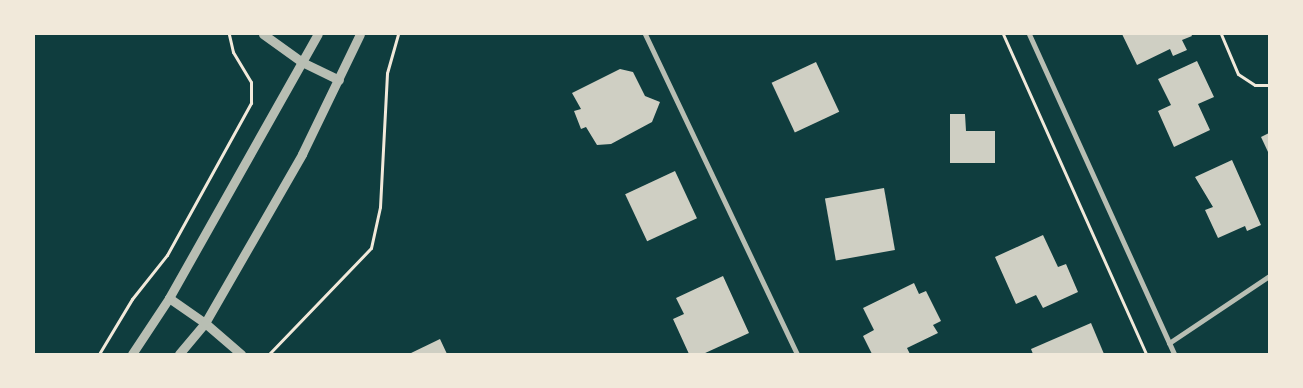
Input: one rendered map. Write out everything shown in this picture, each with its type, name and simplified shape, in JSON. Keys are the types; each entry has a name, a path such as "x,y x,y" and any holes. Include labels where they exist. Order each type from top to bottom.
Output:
{"street":[{"path":"263,34 302,62 339,80"},
{"path":"132,354 169,298 318,34"},
{"path":"179,354 205,323 302,154 360,34"},
{"path":"645,34 797,354"},
{"path":"1029,34 1174,354"},
{"path":"1169,343 1269,276"},
{"path":"169,298 205,323 241,354"}],"path":[{"path":"99,354 132,299 167,256 251,103 251,82 233,52 229,34"},
{"path":"269,354 275,350 371,248 380,207 387,73 398,34"},
{"path":"1003,34 1146,354"},
{"path":"1221,34 1238,74 1255,85 1269,85"},
{"path":"275,350 277,354"}],"building":[{"path":"1122,34 1191,34 1192,36 1182,40 1187,50 1173,56 1170,49 1137,65"},
{"path":"1197,61 1214,97 1198,104 1210,130 1174,147 1158,111 1171,105 1158,79"},
{"path":"816,62 839,112 795,133 772,83"},
{"path":"620,69 633,72 645,96 660,102 652,122 611,144 597,145 586,127 581,129 574,111 581,109 572,93"},
{"path":"950,114 965,114 966,131 995,131 995,163 950,163"},
{"path":"1269,133 1269,154 1261,137"},
{"path":"1232,160 1261,225 1247,231 1245,226 1218,238 1205,210 1213,207 1195,177"},
{"path":"675,171 697,218 647,241 625,194"},
{"path":"884,188 895,250 836,260 825,198"},
{"path":"1043,235 1058,267 1066,264 1078,292 1043,308 1036,295 1016,304 995,257"},
{"path":"723,276 749,333 703,354 689,354 673,319 684,314 676,298"},
{"path":"914,283 919,294 926,291 941,321 933,325 938,333 907,348 910,354 872,354 863,336 874,330 863,308"},
{"path":"1091,323 1104,354 1033,354 1031,349"},
{"path":"440,339 447,354 409,354"}]}
